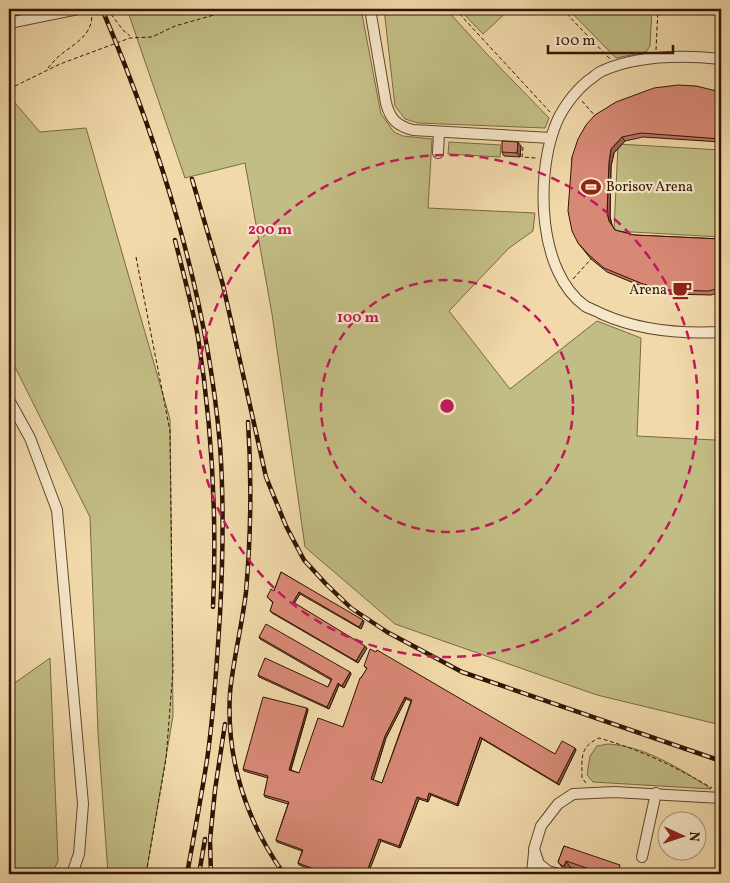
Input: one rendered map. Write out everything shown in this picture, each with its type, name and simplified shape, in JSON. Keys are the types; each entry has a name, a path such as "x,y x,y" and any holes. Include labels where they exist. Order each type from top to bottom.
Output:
{"street":[{"path":"370,9 389,113 395,122 402,127 439,132 551,138"},
{"path":"9,24 74,10"},
{"path":"721,59 699,57 648,58 601,72 581,87 561,112 551,138 545,179 544,218 548,248 564,283 585,306 633,326 684,333 721,332"},
{"path":"438,153 439,132"},
{"path":"9,400 30,438 57,510 83,804 79,854 72,874"},
{"path":"642,857 656,793"},
{"path":"532,874 534,849 541,826 558,804 573,794 656,793 721,798"},
{"path":"534,849 540,864 548,870 559,874"}],"path":[{"path":"46,71 59,56 80,41 87,32 92,18 90,9"},
{"path":"107,9 123,30 132,38"},
{"path":"9,89 60,64 132,38 152,37 175,26 235,9"},
{"path":"455,9 554,116"},
{"path":"562,9 612,62"},
{"path":"656,53 658,9"},
{"path":"580,98 598,119"},
{"path":"523,144 522,157 542,158"},
{"path":"136,257 170,431 173,670 166,759 146,874"},
{"path":"571,281 591,259"},
{"path":"595,793 582,778 582,753 590,742 599,738 629,746 663,761 714,789"}],"shaded area":[{"path":"127,9 361,9 381,114 394,132 403,136 432,139 428,208 535,213 533,231 509,248 449,311 510,389 597,321 641,338 637,436 715,440 721,343 721,725 597,695 395,624 305,547 272,314 245,163 185,178"},
{"path":"384,9 446,9 549,118 545,128 418,123 405,119 395,106"},
{"path":"459,9 510,9 483,34"},
{"path":"568,9 652,9 650,46 646,52 616,58"},
{"path":"9,96 40,132 86,128 170,419 173,716 146,874 108,874 98,733 90,517 9,355"},
{"path":"449,142 501,145 500,157 448,154"},
{"path":"618,144 721,150 721,237 614,231"},
{"path":"50,658 58,861 52,874 9,874 9,687"},
{"path":"608,744 635,749 649,754 675,766 711,789 593,782 587,775 590,756 597,746"}],"building":[{"name":"Borisov Arena","path":"678,85 696,86 721,92 721,139 641,133 622,137 611,149 607,213 609,221 615,230 634,235 721,239 721,288 708,291 667,290 643,284 604,268 578,243 572,231 568,211 572,157 578,139 586,125 595,115 616,102 654,88"},
{"path":"502,141 518,142 517,153 502,152"},
{"path":"281,572 363,620 359,627 299,592 293,602 365,646 356,661 270,611 273,602 267,597 271,589 274,591"},
{"path":"266,624 350,672 342,686 338,683 327,707 258,675 265,658 328,687 332,679 259,637"},
{"path":"370,649 376,652 377,650 555,754 562,741 575,748 557,783 480,737 457,804 429,793 427,800 417,797 399,846 379,839 366,874 319,874 320,871 298,863 303,850 276,840 289,802 264,795 268,776 243,769 263,697 307,708 289,770 299,773 318,718 343,727 360,678 367,668 364,666","holes":["405,697 412,700 382,783 371,779 385,736"]},
{"path":"564,846 620,865 619,869 635,874 604,874 566,861 564,866 561,865 558,862"}],"railway":[{"path":"102,9 144,115 162,168 193,277 214,389 220,445 222,551 220,614 212,724 187,874"},
{"path":"192,179 223,285 266,477 286,526 304,560 351,608 387,632 462,672 721,761"},
{"path":"175,240 198,337 207,404 214,505 213,607"},
{"path":"248,422 249,549 246,592 230,693 231,742 235,765 249,811 259,833 284,874"},
{"path":"211,874 210,840 225,724"},
{"path":"199,874 205,839"}],"place":[{"name":"Borisov Arena","path":"591,187"},
{"name":"Arena","path":"682,290"}]}
